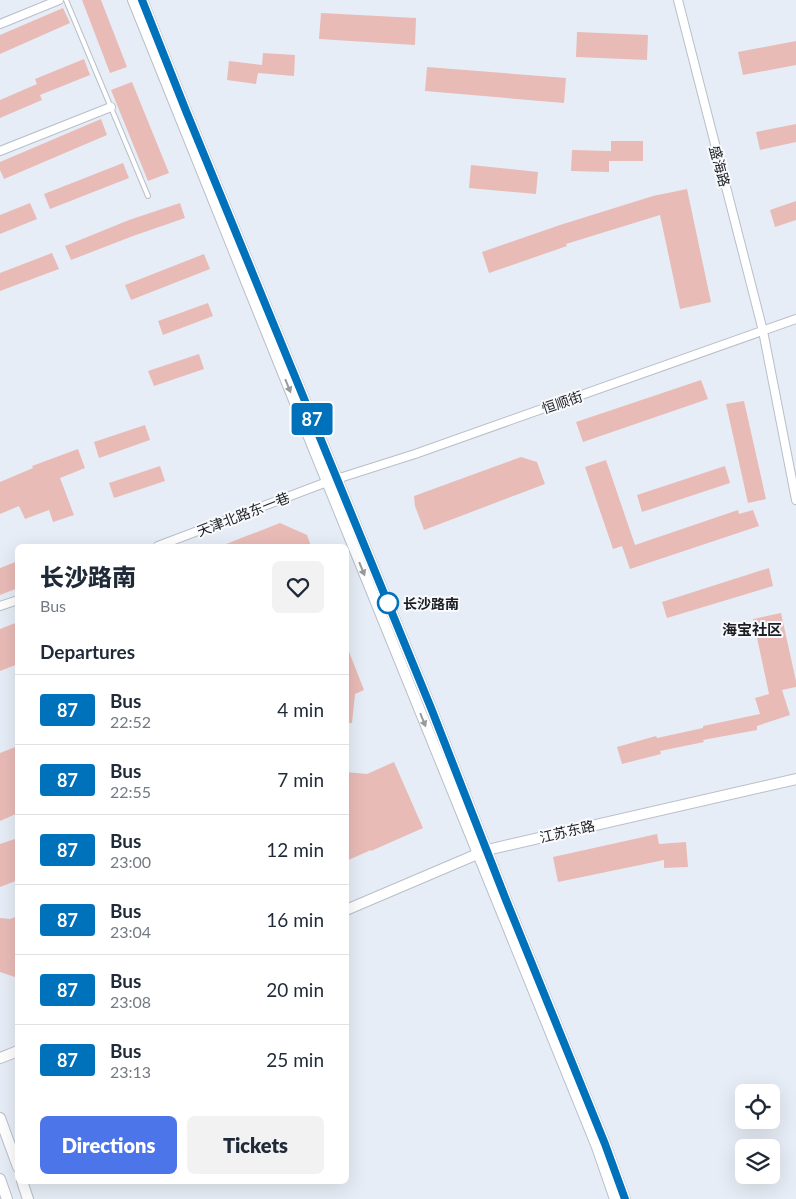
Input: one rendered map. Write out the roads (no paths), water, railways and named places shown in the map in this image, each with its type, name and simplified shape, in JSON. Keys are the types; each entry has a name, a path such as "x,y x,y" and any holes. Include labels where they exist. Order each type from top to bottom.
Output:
{"street":[{"path":"0,24 59,0"},
{"path":"133,0 332,481 482,852 597,1147 614,1199"},
{"path":"142,0 332,481"},
{"name":"盛海路","path":"678,0 763,331 796,500"},
{"path":"0,151 111,107"},
{"name":"恒顺街","path":"332,481 424,451 796,319"},
{"name":"天津北路东一巷","path":"163,544 332,481"},
{"path":"0,606 15,601"},
{"name":"江苏东路","path":"349,909 482,852 796,778"},
{"path":"482,852 605,1144 625,1199"},
{"path":"0,1058 15,1052"},
{"path":"0,1118 15,1159"},
{"path":"0,1180 8,1199"},
{"path":"23,1184 28,1199"}],"lane":[{"path":"66,0 148,196"}],"place":[{"name":"长沙路南","path":"388,603"}],"district":[{"name":"海宝社区","path":"752,629"}]}
